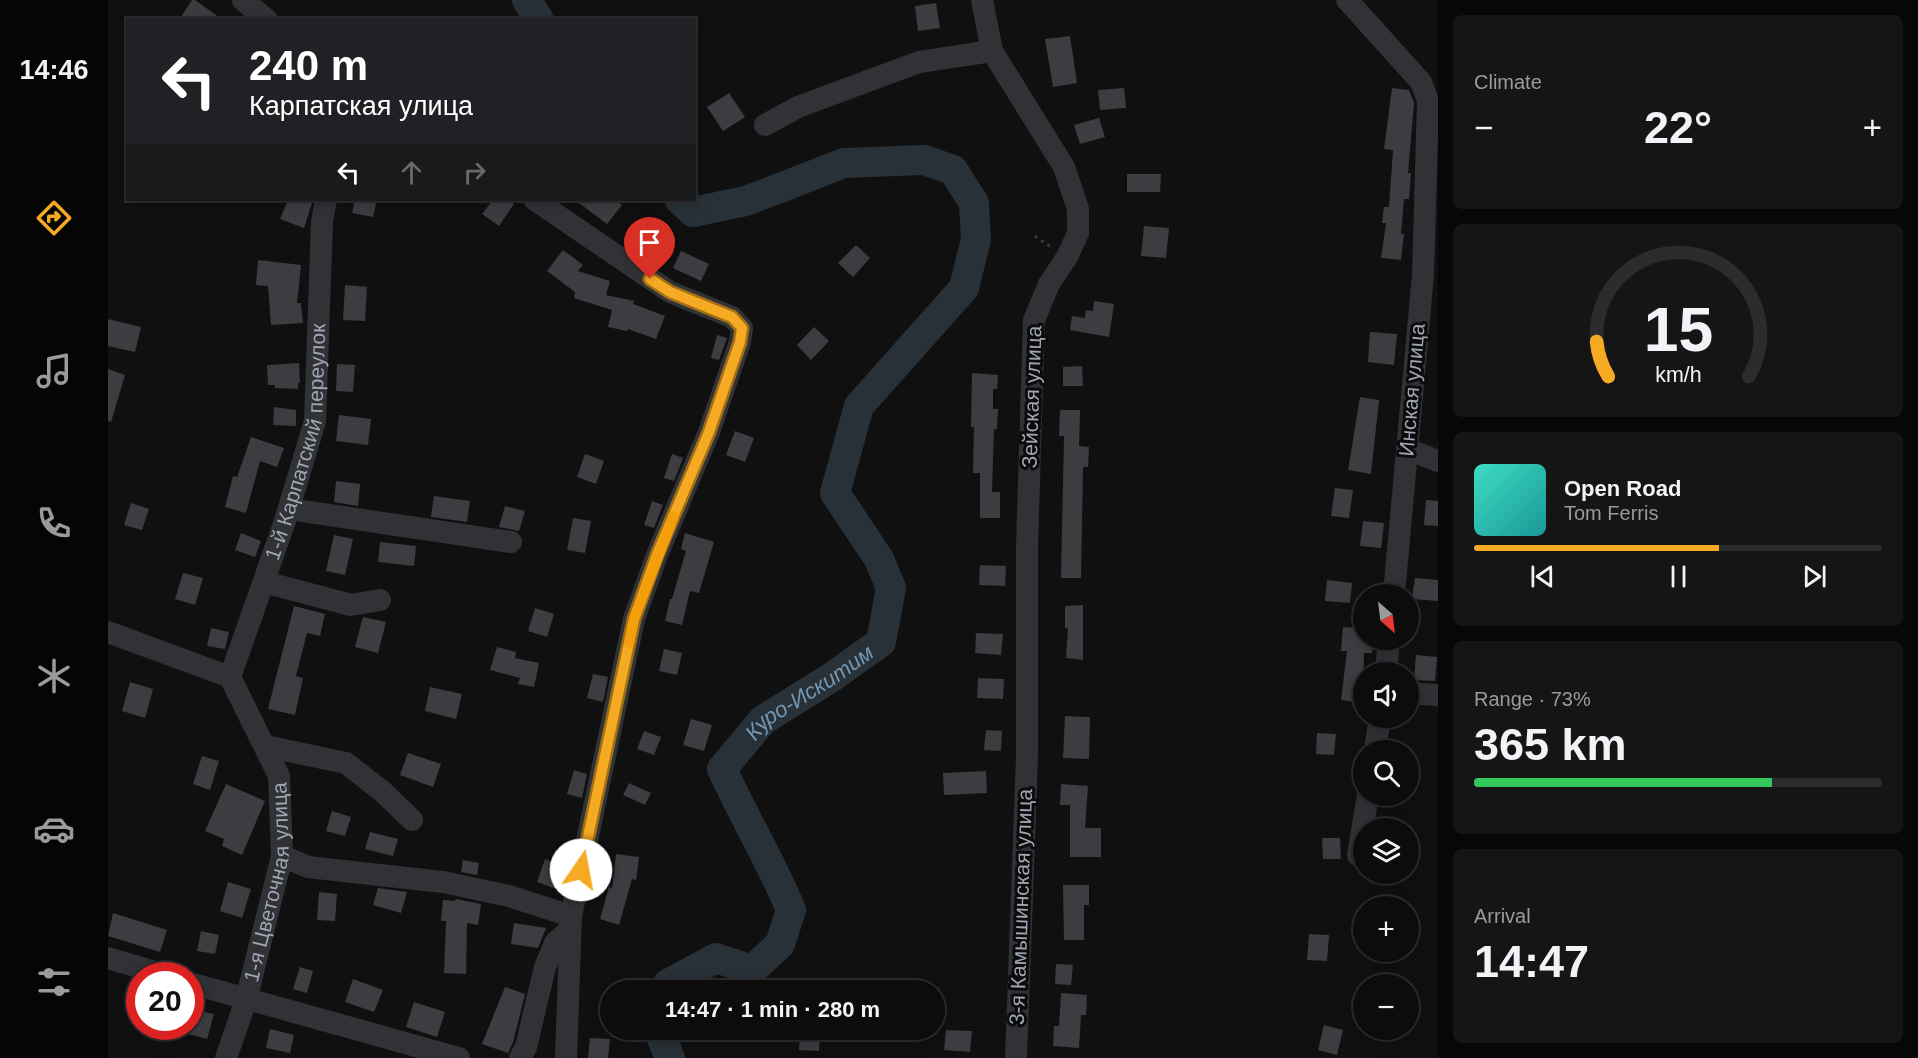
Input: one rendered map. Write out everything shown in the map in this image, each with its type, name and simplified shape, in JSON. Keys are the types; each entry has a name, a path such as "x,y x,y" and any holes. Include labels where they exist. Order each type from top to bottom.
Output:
{"street":[{"path":"243,0 265,18"},
{"name":"Зейская улица","path":"982,0 992,51 1064,167 1078,209 1078,233 1067,257 1049,284 1034,320 1027,547 1027,757"},
{"name":"Инская улица","path":"1347,0 1421,82 1428,101 1423,275 1395,584"},
{"path":"765,125 798,107 919,62 992,51"},
{"name":"1-й Карпатский переулок","path":"230,677 289,509 315,421 322,221 326,201"},
{"path":"536,201 670,292 732,317 742,328 740,342 709,432 657,555 634,619 571,922 566,1058"},
{"path":"1407,449 1438,461"},
{"path":"289,509 511,542"},
{"path":"264,582 351,605 380,600"},
{"path":"108,632 230,677"},
{"name":"1-я Цветочная улица","path":"226,1058 246,1000 282,856 279,776 230,677"},
{"path":"1419,694 1438,695"},
{"path":"265,746 346,763 412,820"},
{"name":"3-я Камышинская улица","path":"1016,1058 1027,757"},
{"path":"282,856 308,867 443,882 509,896 571,922"},
{"path":"519,1058 526,1047 545,967 555,943 571,922"},
{"path":"108,958 126,963"},
{"path":"204,987 459,1058"}],"path":[{"path":"1035,236 1060,252"}],"building":[{"path":"192,0 195,0 220,18 180,18"},
{"path":"936,3 940,28 918,31 915,6"},
{"path":"1070,36 1077,83 1053,87 1045,39"},
{"path":"1124,88 1126,108 1100,110 1098,90"},
{"path":"1392,88 1409,90 1414,103 1408,173 1411,173 1409,199 1404,199 1401,260 1381,258 1386,223 1382,223 1384,207 1389,207 1393,150 1384,149"},
{"path":"729,93 745,117 723,131 707,107"},
{"path":"1099,118 1105,137 1080,144 1074,125"},
{"path":"1127,174 1161,174 1160,192 1127,192"},
{"path":"288,201 312,203 304,228 280,219"},
{"path":"355,201 377,201 373,217 352,213"},
{"path":"492,201 510,201 514,204 499,226 482,214"},
{"path":"576,201 616,201 622,205 607,224"},
{"path":"1144,226 1169,228 1166,258 1141,256"},
{"path":"856,245 870,258 853,277 838,263"},
{"path":"563,250 583,265 578,271 610,281 606,295 634,301 633,304 665,316 656,339 628,329 627,331 608,327 612,310 574,298 575,292 547,271"},
{"path":"681,251 709,264 701,281 673,268"},
{"path":"258,260 301,265 297,303 301,303 303,323 271,325 268,286 256,285"},
{"path":"345,285 367,287 365,321 343,320"},
{"path":"1094,301 1114,304 1109,337 1070,330 1072,316 1085,318 1086,310 1093,311"},
{"path":"108,319 141,327 135,352 108,346"},
{"path":"814,327 829,341 811,360 797,345"},
{"path":"1370,332 1397,334 1394,365 1368,362"},
{"path":"717,335 727,338 719,360 711,358"},
{"path":"299,363 298,389 275,388 275,385 268,385 267,365"},
{"path":"337,364 355,365 353,392 336,391"},
{"path":"1082,366 1083,386 1063,386 1063,367"},
{"path":"108,369 125,375 111,422 108,421"},
{"path":"972,373 998,375 997,389 993,389 993,409 998,409 997,429 994,429 992,492 1000,492 1000,518 980,518 980,473 973,473"},
{"path":"1360,397 1379,400 1371,474 1348,470"},
{"path":"274,407 296,410 296,426 273,425"},
{"path":"1060,410 1080,410 1079,446 1089,447 1088,467 1083,467 1081,578 1061,578 1064,436 1059,436"},
{"path":"339,415 371,419 368,445 336,441"},
{"path":"735,431 754,438 745,462 726,455"},
{"path":"251,437 284,448 277,467 260,461 246,513 225,507 233,476 237,477"},
{"path":"585,454 604,461 596,484 577,477"},
{"path":"672,454 683,458 674,481 664,478"},
{"path":"336,481 360,484 358,506 334,502"},
{"path":"1335,488 1353,490 1349,518 1331,516"},
{"path":"434,496 470,501 467,522 431,517"},
{"path":"1426,500 1438,501 1438,526 1424,525"},
{"path":"652,501 663,505 654,528 644,525"},
{"path":"131,503 149,509 142,530 124,525"},
{"path":"505,506 525,511 519,531 499,527"},
{"path":"573,518 591,521 585,553 567,550"},
{"path":"1363,521 1384,523 1381,548 1360,546"},
{"path":"241,533 261,541 255,557 235,550"},
{"path":"685,533 714,542 699,593 690,591 682,625 665,621 686,551 681,549"},
{"path":"334,535 353,539 345,575 326,571"},
{"path":"380,542 416,546 414,566 378,562"},
{"path":"980,565 1006,566 1005,586 979,585"},
{"path":"183,573 203,578 195,605 175,599"},
{"path":"1415,578 1438,580 1438,601 1419,600 1419,584 1414,584"},
{"path":"1327,580 1352,583 1350,603 1325,601"},
{"path":"1083,605 1083,660 1066,658 1068,628 1065,628 1065,606"},
{"path":"294,606 325,614 320,636 307,633 296,676 303,678 295,715 268,709"},
{"path":"535,608 554,614 547,637 528,631"},
{"path":"363,617 386,622 378,653 355,647"},
{"path":"1343,627 1353,627 1353,650 1372,650 1372,653 1364,653 1364,662 1353,662 1353,702 1341,700 1347,651 1341,651"},
{"path":"211,628 229,632 225,649 207,646"},
{"path":"976,633 1003,634 1001,655 975,653"},
{"path":"497,647 516,652 515,658 539,663 534,687 518,684 520,678 490,670"},
{"path":"664,649 682,653 677,675 659,671"},
{"path":"1416,655 1437,657 1435,681 1419,680 1419,662 1415,662"},
{"path":"593,674 608,677 603,702 587,698"},
{"path":"978,678 1004,679 1003,699 977,698"},
{"path":"130,682 153,689 145,718 122,711"},
{"path":"430,687 462,694 456,719 425,711"},
{"path":"1065,716 1090,717 1089,759 1063,758"},
{"path":"691,719 712,725 704,751 683,745"},
{"path":"986,730 1002,731 1001,751 984,750"},
{"path":"644,731 661,737 654,755 637,749"},
{"path":"1317,733 1336,734 1334,755 1316,754"},
{"path":"408,753 441,764 433,787 400,775"},
{"path":"202,756 219,761 210,790 193,784"},
{"path":"574,770 587,774 582,798 567,794"},
{"path":"986,771 987,793 944,795 943,773"},
{"path":"629,783 651,793 645,805 623,795"},
{"path":"226,784 265,801 242,855 222,846 224,839 205,831"},
{"path":"1061,784 1088,786 1085,828 1101,828 1101,857 1070,857 1070,805 1060,805"},
{"path":"332,811 351,817 345,836 326,831"},
{"path":"370,832 398,839 393,856 365,849"},
{"path":"1322,838 1340,838 1341,859 1323,859"},
{"path":"616,854 639,857 636,880 632,879 619,925 600,919 609,887 612,888"},
{"path":"545,859 568,867 562,891 537,882"},
{"path":"463,860 479,863 477,875 461,872"},
{"path":"228,882 251,889 242,918 220,911"},
{"path":"1063,885 1089,885 1089,905 1084,905 1084,940 1064,940"},
{"path":"378,888 407,892 401,913 373,905"},
{"path":"319,892 337,894 335,921 317,920"},
{"path":"456,899 481,904 478,925 467,923 466,974 444,973 446,921 441,921 443,900 455,901"},
{"path":"113,913 167,930 160,952 108,936"},
{"path":"514,923 546,928 538,948 511,944"},
{"path":"201,931 219,935 215,954 197,951"},
{"path":"1309,934 1329,935 1327,961 1307,960"},
{"path":"1056,964 1073,965 1071,985 1055,984"},
{"path":"300,967 313,971 307,993 293,989"},
{"path":"353,979 383,990 374,1012 345,1002"},
{"path":"505,987 525,994 508,1053 482,1044"},
{"path":"1061,993 1087,995 1086,1015 1081,1015 1079,1048 1053,1046 1054,1026 1059,1026"},
{"path":"414,1002 445,1012 437,1037 406,1027"},
{"path":"204,1012 214,1014 207,1039 204,1038"},
{"path":"1324,1025 1343,1030 1337,1055 1318,1050"},
{"path":"270,1029 294,1035 290,1053 266,1048"},
{"path":"946,1030 972,1031 970,1052 944,1050"},
{"path":"590,1038 610,1040 608,1058 588,1058"},
{"path":"799,1040 820,1040 819,1051 799,1050"}],"waterway":[{"name":"Куро-Искитим","path":"527,0 538,18"},
{"name":"Куро-Искитим","path":"675,980 716,958 752,970 780,944 791,910 722,769 763,720 832,677 881,642 891,588 879,559 835,493 859,406 964,288 976,239 974,203 953,170 924,160 844,163 746,201 693,212 681,201"},
{"name":"Куро-Искитим","path":"663,1040 670,1058"}],"slow traffic":[{"path":"629,643 634,619 674,516"}],"route":[{"path":"581,870 634,619 657,555 709,432 740,342 742,328 732,317 670,292 650,279"}]}
